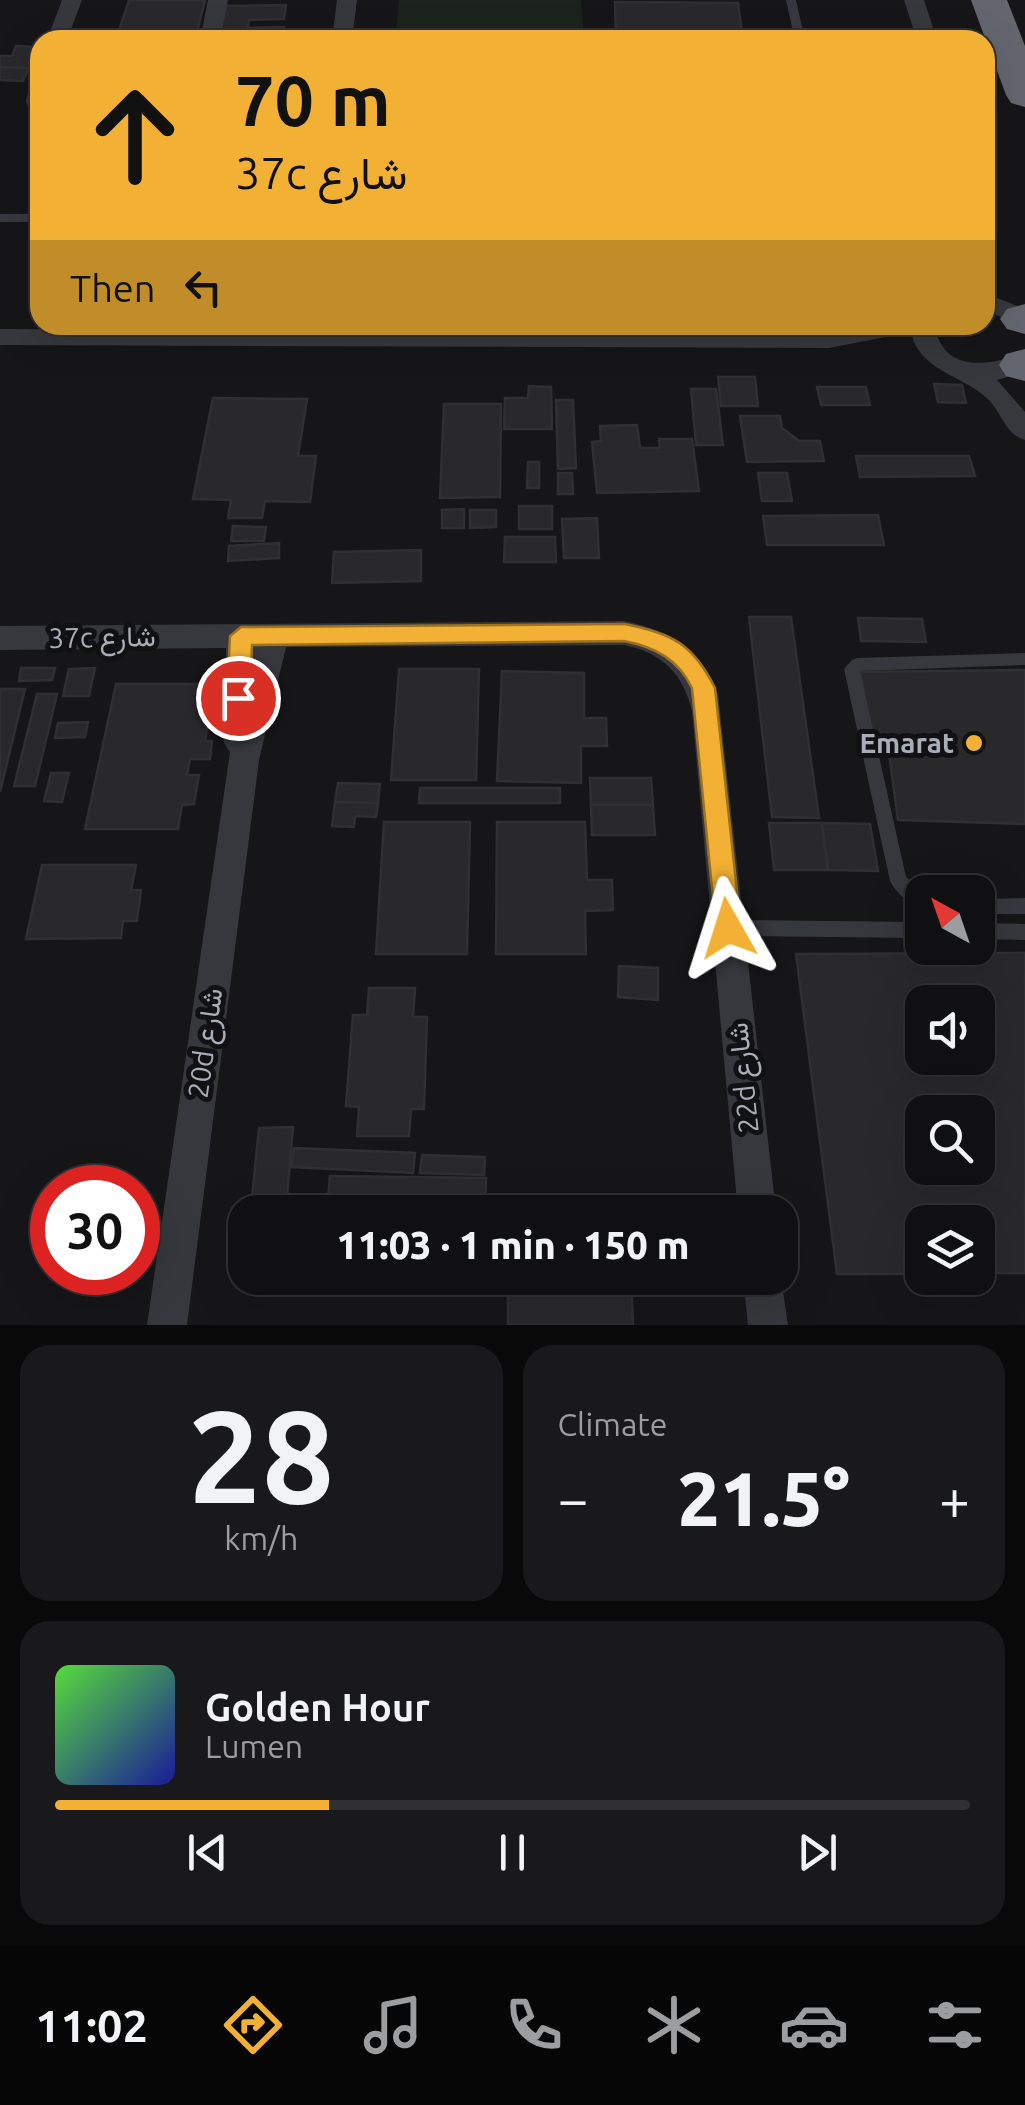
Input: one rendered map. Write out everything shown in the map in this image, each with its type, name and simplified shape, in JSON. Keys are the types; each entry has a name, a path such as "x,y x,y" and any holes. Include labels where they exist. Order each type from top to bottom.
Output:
{"highway":[{"path":"989,0 1025,95"},
{"path":"1019,0 1025,14"}],"street":[{"path":"61,30 72,0"},
{"path":"212,30 218,0"},
{"path":"344,30 348,0"},
{"path":"914,0 923,30"},
{"path":"965,370 1002,372 1018,342 995,302"},
{"path":"0,337 114,335"},
{"path":"685,335 828,340 935,355 998,393 1025,431"},
{"path":"828,340 855,335"},
{"path":"923,335 935,355"},
{"name":"37c شارع","path":"0,638 624,632"},
{"name":"22d شارع","path":"624,632 650,637 674,649 693,667 703,688 755,1195"},
{"name":"20d شارع","path":"241,636 238,698 243,760"},
{"name":"20d شارع","path":"166,1325 243,760 257,717 274,636"},
{"path":"765,1295 768,1325"}],"lane":[{"path":"792,0 798,30"},
{"path":"0,218 30,218"},
{"path":"905,886 898,880 852,669 857,664 1025,658"},
{"path":"995,906 1025,906"},
{"path":"728,928 905,930"},
{"path":"995,931 1025,932"}],"shaded area":[{"path":"399,0 581,0 583,30 396,30"}],"building":[{"path":"129,0 205,0 198,30 119,30"},
{"path":"615,2 738,3 742,30 616,30"},
{"path":"286,5 284,19 249,20 248,28 284,27 284,30 220,30 224,6"},
{"path":"16,46 30,47 29,68 0,67 0,56 12,56"},
{"path":"0,67 29,68 23,81 0,80"},
{"path":"718,377 755,377 758,406 721,406"},
{"path":"934,384 962,385 966,403 938,402"},
{"path":"529,386 551,387 552,429 504,429 505,398 528,398"},
{"path":"817,387 866,387 870,405 821,405"},
{"path":"691,389 716,389 723,445 696,445"},
{"path":"213,398 307,399 298,456 316,456 310,502 265,501 262,518 228,518 231,500 193,499"},
{"path":"556,400 573,400 576,468 558,469"},
{"path":"444,404 501,404 500,497 440,498"},
{"path":"740,416 780,416 782,428 799,441 820,441 824,461 747,462"},
{"path":"637,425 640,448 660,448 659,439 692,439 699,491 597,493 592,442 601,441 600,426"},
{"path":"856,456 969,456 975,476 860,477"},
{"path":"528,462 539,462 539,488 527,488"},
{"path":"558,473 572,473 573,494 558,494"},
{"path":"758,473 787,473 792,501 762,501"},
{"path":"519,506 552,506 552,529 519,529"},
{"path":"464,509 464,528 442,528 442,510"},
{"path":"470,510 496,510 496,527 470,528"},
{"path":"878,515 884,545 767,545 763,516"},
{"path":"597,518 599,558 564,558 562,519"},
{"path":"233,526 266,527 264,541 231,541"},
{"path":"505,537 555,537 556,562 504,562"},
{"path":"279,543 279,558 228,561 229,546"},
{"path":"421,550 421,581 332,583 334,552"},
{"path":"749,617 791,617 819,818 772,817"},
{"path":"858,618 922,619 926,642 861,641"},
{"path":"21,668 55,668 52,680 19,681"},
{"path":"95,668 89,696 63,696 69,669"},
{"path":"399,669 479,669 476,780 391,780"},
{"path":"1025,670 1025,824 898,820 888,746 873,742 860,672"},
{"path":"502,671 584,673 584,718 606,718 607,746 581,746 581,783 497,781"},
{"path":"116,684 201,684 198,701 211,701 205,741 212,741 210,759 190,759 187,775 199,775 194,804 182,805 178,829 85,829"},
{"path":"0,689 25,689 0,792"},
{"path":"37,694 57,694 35,786 14,786"},
{"path":"88,722 85,737 55,738 58,723"},
{"path":"51,773 69,773 62,802 44,801"},
{"path":"590,778 651,778 653,805 591,805"},
{"path":"338,783 380,784 378,803 335,802"},
{"path":"420,788 560,788 560,803 419,803"},
{"path":"335,802 378,803 376,817 355,816 354,827 332,826"},
{"path":"591,805 653,805 655,835 592,835"},
{"path":"384,822 470,822 467,954 376,954"},
{"path":"497,822 585,822 587,880 612,880 613,910 585,911 586,954 496,954"},
{"path":"769,823 822,823 828,870 774,870"},
{"path":"822,823 870,824 878,871 828,870"},
{"path":"42,865 136,865 131,890 141,890 137,921 123,921 121,938 26,939"},
{"path":"995,953 1025,953 1025,1273 995,1273 995,1205 905,1205 905,1274 837,1274 796,954 905,954 905,965 995,965"},
{"path":"619,966 658,968 658,1000 618,997"},
{"path":"369,988 415,988 413,1017 427,1017 424,1109 411,1109 409,1136 357,1136 359,1107 346,1106 353,1015 367,1015"},
{"path":"293,1127 287,1195 252,1195 259,1128"},
{"path":"294,1148 415,1153 413,1173 292,1167"},
{"path":"422,1155 485,1157 484,1175 420,1173"},
{"path":"330,1176 486,1178 486,1195 328,1195"},
{"path":"508,1295 632,1295 633,1325 508,1325"}],"place":[{"name":"Emarat","path":"974,743"}],"route":[{"path":"238,698 241,636 624,632 650,637 674,649 693,667 703,688 728,928"}]}
